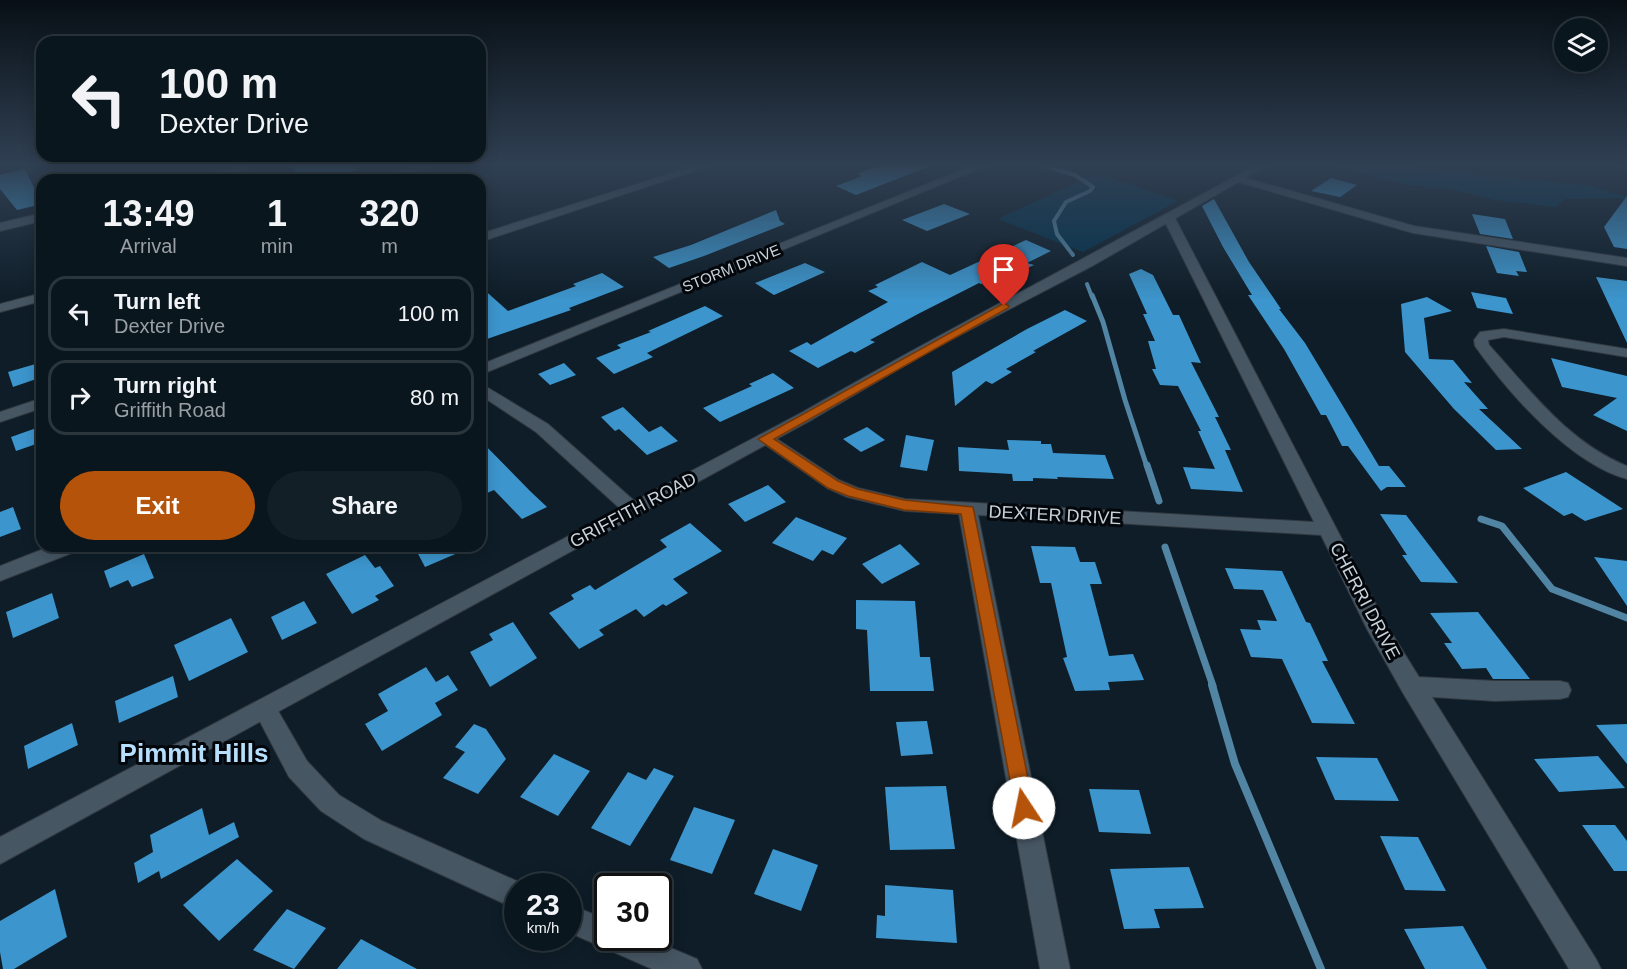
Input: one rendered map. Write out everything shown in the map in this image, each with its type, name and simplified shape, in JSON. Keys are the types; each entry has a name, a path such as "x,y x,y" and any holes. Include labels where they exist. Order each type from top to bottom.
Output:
{"street":[{"path":"486,236 566,210"},
{"name":"STORM DRIVE","path":"486,368 871,210"},
{"name":"GRIFFITH ROAD","path":"0,852 1183,210"},
{"path":"1341,210 1431,233 1627,262"},
{"path":"0,227 36,218"},
{"name":"CHERRI DRIVE","path":"1169,218 1378,629 1586,969"},
{"path":"0,308 36,299"},
{"path":"1627,352 1504,333 1485,335 1481,340 1482,346 1565,438 1594,459 1627,473"},
{"path":"486,392 542,428 633,510"},
{"path":"0,417 36,405"},
{"name":"DEXTER DRIVE","path":"765,439 833,484 853,493 904,505 1327,529"},
{"path":"968,510 1055,969"},
{"path":"0,574 55,552"},
{"path":"1411,686 1495,691 1560,690"},
{"path":"265,709 298,769 330,803 373,830 504,890"},
{"path":"645,951 687,969"}],"shaded area":[{"path":"1017,210 1161,210 1083,252 998,219"}],"building":[{"path":"775,210 780,221 785,224 669,268 653,257 691,245"},
{"path":"928,210 960,210 970,214 927,231 902,220"},
{"path":"1204,210 1220,210 1249,262 1281,309 1279,309 1305,343 1379,466 1389,466 1406,487 1387,487 1381,491 1348,446 1342,446 1326,415 1321,415 1284,349 1248,295 1252,295"},
{"path":"1616,210 1627,210 1627,249 1614,247 1604,227"},
{"path":"1472,214 1505,219 1513,239 1480,234"},
{"path":"1026,240 1051,251 1027,263 1034,265 1013,275 1008,272 979,283 918,314 870,340 875,342 855,353 851,351 818,368 789,351 807,342 811,345 888,302 868,291 878,287 875,285 922,262 950,275"},
{"path":"1486,246 1519,252 1527,272 1516,271 1519,276 1497,273"},
{"path":"805,263 825,272 774,295 755,283"},
{"path":"1141,269 1153,275 1173,315 1179,315 1201,363 1191,362 1219,417 1215,417 1231,450 1225,450 1243,492 1191,489 1183,467 1215,469 1198,431 1201,431 1178,386 1160,385 1152,369 1156,369 1148,341 1155,341 1143,314 1147,314 1129,274"},
{"path":"602,273 624,287 569,308 571,310 486,338 486,291 508,311 576,286 573,284"},
{"path":"1596,277 1627,281 1627,343"},
{"path":"1471,292 1506,298 1513,314 1477,308"},
{"path":"1427,297 1452,311 1424,318 1429,359 1453,360 1472,383 1464,382 1488,409 1479,409 1522,449 1496,450 1454,409 1405,352 1401,304"},
{"path":"705,306 723,316 647,353 653,357 614,374 596,358 621,348 617,345 651,332 648,331"},
{"path":"1065,310 1087,321 1033,351 1036,352 1006,369 1012,372 992,384 986,381 955,406 952,372"},
{"path":"1551,358 1627,376 1627,431 1593,415 1617,398 1562,387"},
{"path":"564,363 576,375 550,385 538,374"},
{"path":"36,364 36,379 13,387 8,372"},
{"path":"773,373 794,388 720,422 703,408 752,386 749,384"},
{"path":"623,407 649,432 661,426 678,441 647,455 619,429 615,431 601,417"},
{"path":"867,427 885,440 861,452 843,439"},
{"path":"36,428 36,444 16,451 11,437"},
{"path":"906,435 934,440 927,471 900,467"},
{"path":"1007,440 1041,441 1041,444 1051,444 1053,453 1105,455 1114,479 1057,477 1058,479 1033,478 1033,481 1013,481 1012,474 959,471 958,447 1009,450"},
{"path":"486,446 547,507 522,519 494,490 486,493"},
{"path":"1566,472 1623,509 1585,521 1572,513 1564,516 1523,488"},
{"path":"768,485 786,502 745,522 728,504"},
{"path":"13,507 21,529 0,537 0,512"},
{"path":"1380,514 1406,515 1458,583 1421,582 1402,555 1407,555"},
{"path":"796,517 847,538 833,555 822,550 813,561 772,543"},
{"path":"690,523 722,551 673,579 688,593 666,606 663,604 644,617 636,609 599,630 604,635 579,649 549,613 574,599 571,595 590,585 595,590 667,547 660,540"},
{"path":"900,544 920,564 882,584 862,564"},
{"path":"1031,546 1075,547 1080,562 1095,562 1102,584 1090,584 1109,656 1133,654 1144,680 1108,682 1110,690 1075,691 1063,658 1067,657 1051,583 1040,583"},
{"path":"417,552 460,552 425,567"},
{"path":"144,554 154,578 132,587 128,580 110,588 104,571"},
{"path":"365,555 375,568 380,566 394,586 375,596 379,600 352,614 326,574"},
{"path":"1594,557 1627,561 1627,606"},
{"path":"1225,568 1282,571 1306,622 1310,623 1328,661 1322,661 1355,724 1312,723 1282,659 1251,657 1240,629 1261,630 1257,620 1277,621 1263,590 1234,589"},
{"path":"52,593 59,618 13,638 6,612"},
{"path":"856,600 915,601 920,657 930,657 934,691 870,691 867,630 856,629"},
{"path":"304,601 317,623 282,640 271,617"},
{"path":"1478,612 1530,679 1493,679 1486,668 1462,669 1444,643 1452,643 1430,613"},
{"path":"231,618 248,652 189,681 174,645"},
{"path":"513,622 537,658 490,687 470,652 493,640 489,634"},
{"path":"426,667 436,682 448,675 458,690 435,703 442,715 382,751 365,724 388,711 378,694"},
{"path":"173,676 178,697 119,723 115,701"},
{"path":"927,721 933,754 901,756 896,722"},
{"path":"72,723 78,745 28,769 24,746"},
{"path":"474,724 486,729 506,759 478,794 443,778 465,752 455,747"},
{"path":"1627,724 1627,764 1596,725"},
{"path":"554,754 590,771 558,816 520,797"},
{"path":"1598,756 1625,788 1559,792 1534,759"},
{"path":"1316,757 1377,758 1399,801 1335,800"},
{"path":"654,768 674,776 630,846 591,828 628,772 646,780"},
{"path":"946,786 955,849 890,850 885,787"},
{"path":"1089,789 1139,790 1151,834 1099,832"},
{"path":"694,807 735,820 712,874 670,860"},
{"path":"202,808 209,835 234,822 239,837 161,879 159,871 138,883 134,863 153,852 150,835"},
{"path":"1582,825 1615,825 1627,841 1627,871 1614,871"},
{"path":"1380,836 1418,837 1446,891 1405,890"},
{"path":"773,849 818,865 801,911 754,894"},
{"path":"237,859 273,891 219,941 183,905"},
{"path":"1189,867 1204,908 1154,909 1160,928 1124,929 1110,869"},
{"path":"885,885 953,890 957,943 876,938 877,915 885,916"},
{"path":"55,889 67,937 14,969 3,969 0,952 0,921"},
{"path":"287,909 326,928 294,969 253,950"},
{"path":"1463,926 1487,969 1425,969 1404,929"},
{"path":"361,939 417,969 337,969"}],"waterway":[{"path":"1061,210 1054,221 1057,234 1073,255"},
{"path":"1087,284 1092,297"},
{"path":"1092,295 1103,322 1147,467"},
{"path":"1147,465 1159,501"},
{"path":"1481,519 1502,526 1552,589 1627,618"},
{"path":"1165,547 1213,686"},
{"path":"1212,685 1235,764 1321,969"}],"district":[{"name":"Pimmit Hills","path":"194,753"}],"route":[{"path":"1004,306 930,345 765,439 833,484 853,493 904,505 968,510 1024,808"}]}
